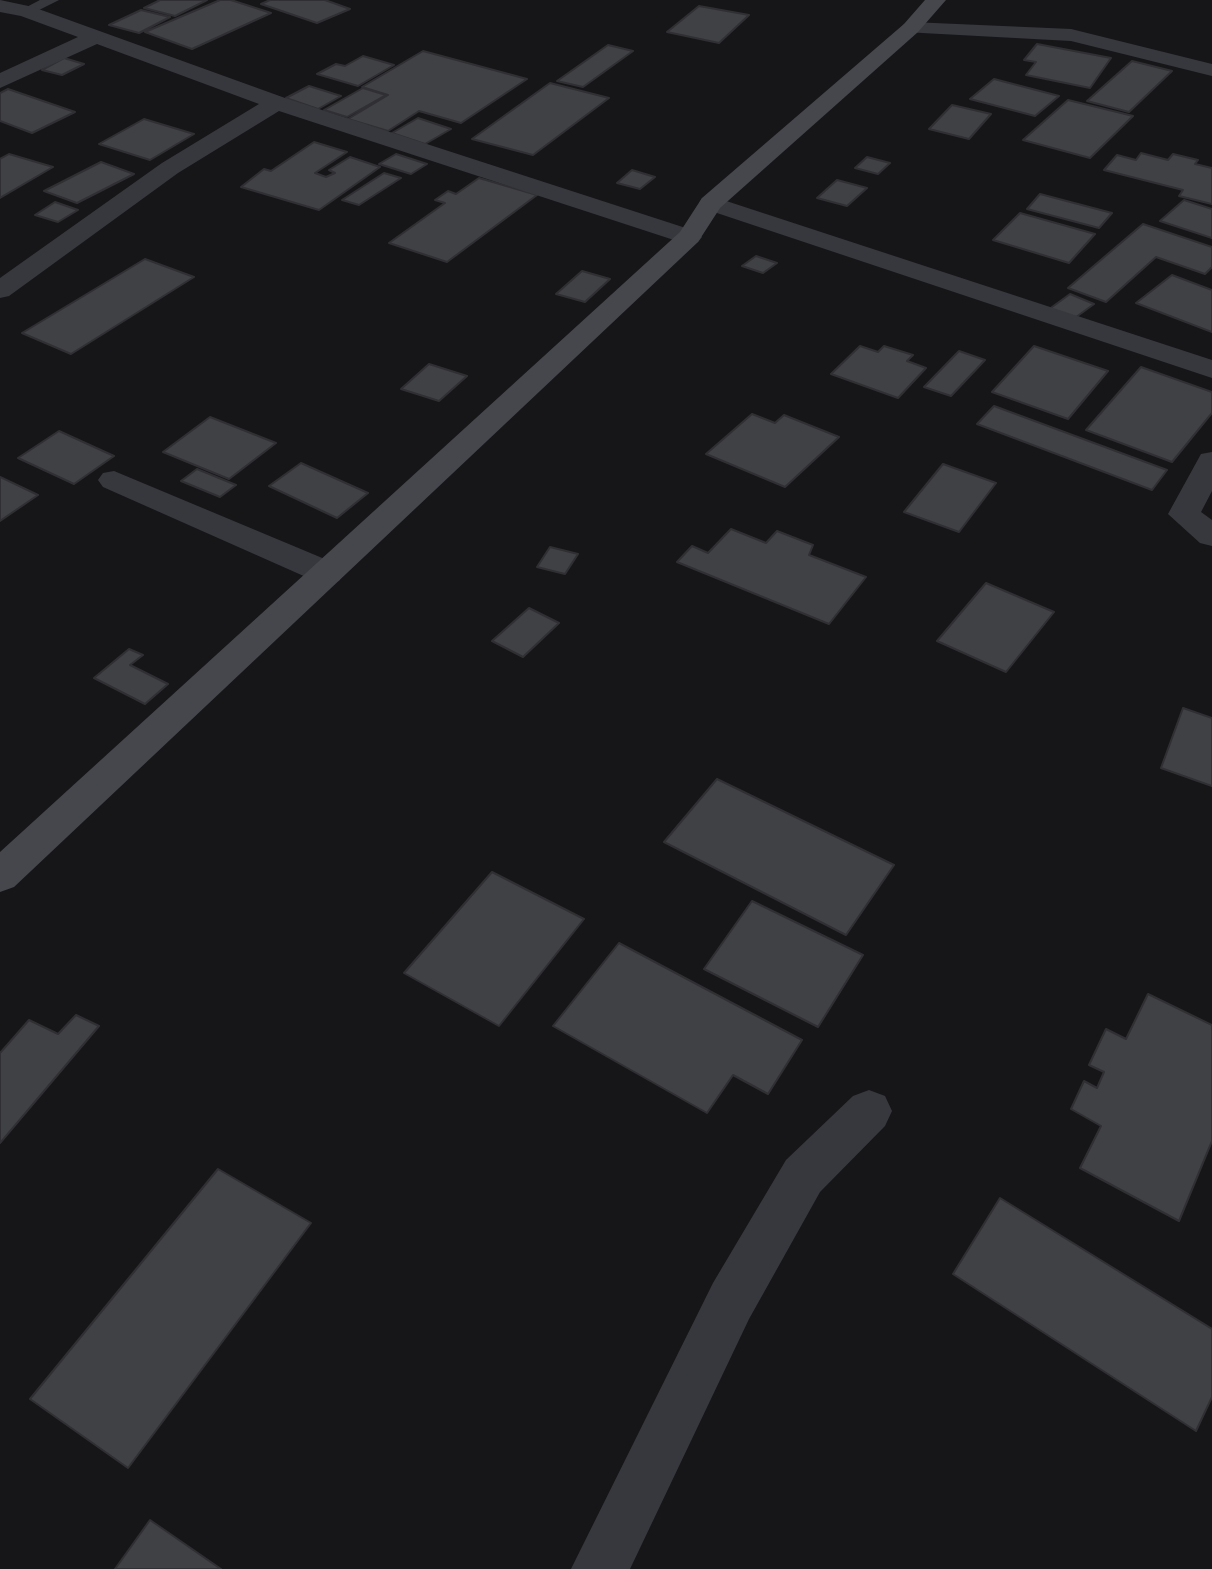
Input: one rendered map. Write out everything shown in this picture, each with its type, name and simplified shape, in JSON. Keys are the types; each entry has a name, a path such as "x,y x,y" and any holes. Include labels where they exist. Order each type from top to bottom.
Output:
{"main road":[{"path":"0,876 689,237 711,203 911,28 936,0"}],"street":[{"path":"0,6 26,11 277,103 689,237"},
{"path":"911,28 1071,35 1212,70"},
{"path":"0,81 94,38"},
{"path":"0,290 170,168 277,103"},
{"path":"711,203 1212,369"},
{"path":"1212,461 1184,514 1212,536"},
{"path":"114,480 327,573"},
{"path":"600,1569 731,1301 803,1176 869,1111"}],"lane":[{"path":"26,11 52,0"}],"building":[{"path":"160,0 207,0 175,16 144,8"},
{"path":"220,0 231,0 271,13 192,49 145,32"},
{"path":"270,0 325,0 350,9 317,23 261,4"},
{"path":"699,6 749,15 719,43 667,32"},
{"path":"141,10 170,17 139,33 109,25"},
{"path":"1037,44 1111,58 1090,88 1026,75 1036,62 1024,60"},
{"path":"608,45 633,51 583,87 557,81"},
{"path":"423,51 527,79 461,123 419,111 388,131 348,119 388,95 362,87"},
{"path":"363,56 394,65 358,86 317,74 336,64 345,66"},
{"path":"64,58 84,64 62,75 42,70"},
{"path":"1132,61 1172,71 1129,112 1087,101"},
{"path":"994,79 1059,96 1035,116 970,99"},
{"path":"550,83 609,98 533,155 472,139"},
{"path":"309,86 341,96 318,109 286,98"},
{"path":"363,88 386,95 347,117 324,110"},
{"path":"8,89 75,112 32,133 0,121 0,93"},
{"path":"1068,100 1133,116 1090,158 1023,140"},
{"path":"952,105 991,114 969,139 929,129"},
{"path":"418,118 451,129 425,144 392,133"},
{"path":"144,119 194,134 150,160 99,144"},
{"path":"314,142 347,152 315,173 326,177 335,173 329,170 350,157 380,167 319,210 241,187 264,169 271,171"},
{"path":"1141,153 1168,160 1173,154 1198,160 1195,164 1212,168 1212,204 1179,196 1183,190 1104,170 1117,155 1136,160"},
{"path":"9,154 53,167 0,198 0,159"},
{"path":"396,154 427,164 411,174 379,164"},
{"path":"867,157 890,163 878,174 855,168"},
{"path":"101,162 134,174 77,203 44,191"},
{"path":"632,170 655,177 640,189 617,183"},
{"path":"384,173 401,178 359,205 342,200"},
{"path":"479,178 537,195 447,262 389,243 445,203 435,200 448,191 456,194"},
{"path":"837,180 867,188 847,206 817,198"},
{"path":"1040,194 1112,213 1099,228 1027,209"},
{"path":"1184,200 1212,209 1212,238 1160,221"},
{"path":"55,202 78,210 58,222 35,215"},
{"path":"1020,213 1095,234 1069,263 993,240"},
{"path":"1143,224 1212,247 1212,267 1205,274 1156,257 1106,302 1068,288"},
{"path":"756,256 777,263 763,273 742,266"},
{"path":"145,259 194,277 71,354 22,333"},
{"path":"582,271 610,279 585,302 556,294"},
{"path":"1172,275 1212,290 1212,332 1136,303"},
{"path":"1070,294 1094,304 1072,320 1048,310"},
{"path":"860,346 878,352 884,346 913,355 907,361 926,368 898,398 831,374"},
{"path":"1034,346 1108,371 1068,419 992,392"},
{"path":"959,351 985,360 951,396 924,387"},
{"path":"429,364 467,376 439,401 401,389"},
{"path":"1141,367 1212,392 1212,413 1172,462 1086,430"},
{"path":"994,406 1167,470 1152,490 977,424"},
{"path":"752,414 775,423 784,415 839,437 785,487 706,454"},
{"path":"210,417 276,443 229,479 163,452"},
{"path":"59,431 114,456 74,484 18,458"},
{"path":"301,463 368,493 337,518 269,486"},
{"path":"943,464 996,483 959,532 904,512"},
{"path":"197,469 236,485 220,497 181,481"},
{"path":"0,477 38,495 0,521"},
{"path":"731,529 766,543 777,531 813,545 809,555 866,577 829,624 677,562 692,546 708,553"},
{"path":"550,547 578,554 565,574 537,567"},
{"path":"986,583 1054,612 1006,672 937,641"},
{"path":"529,608 559,623 523,657 492,641"},
{"path":"129,649 143,655 130,665 168,684 145,704 94,678"},
{"path":"1183,708 1212,718 1212,786 1161,768"},
{"path":"717,779 894,865 846,935 664,842"},
{"path":"492,872 584,919 499,1026 404,973"},
{"path":"752,901 863,955 818,1027 704,969"},
{"path":"619,943 802,1040 768,1094 733,1075 707,1113 553,1026"},
{"path":"1148,994 1212,1025 1212,1141 1179,1221 1080,1168 1101,1126 1071,1109 1084,1081 1097,1088 1104,1072 1089,1065 1106,1029 1126,1039"},
{"path":"76,1015 99,1026 0,1143 0,1053 29,1020 58,1034"},
{"path":"218,1169 311,1223 128,1468 30,1399"},
{"path":"1000,1198 1212,1329 1212,1397 1196,1431 953,1274"},
{"path":"150,1520 221,1569 115,1569"}]}
